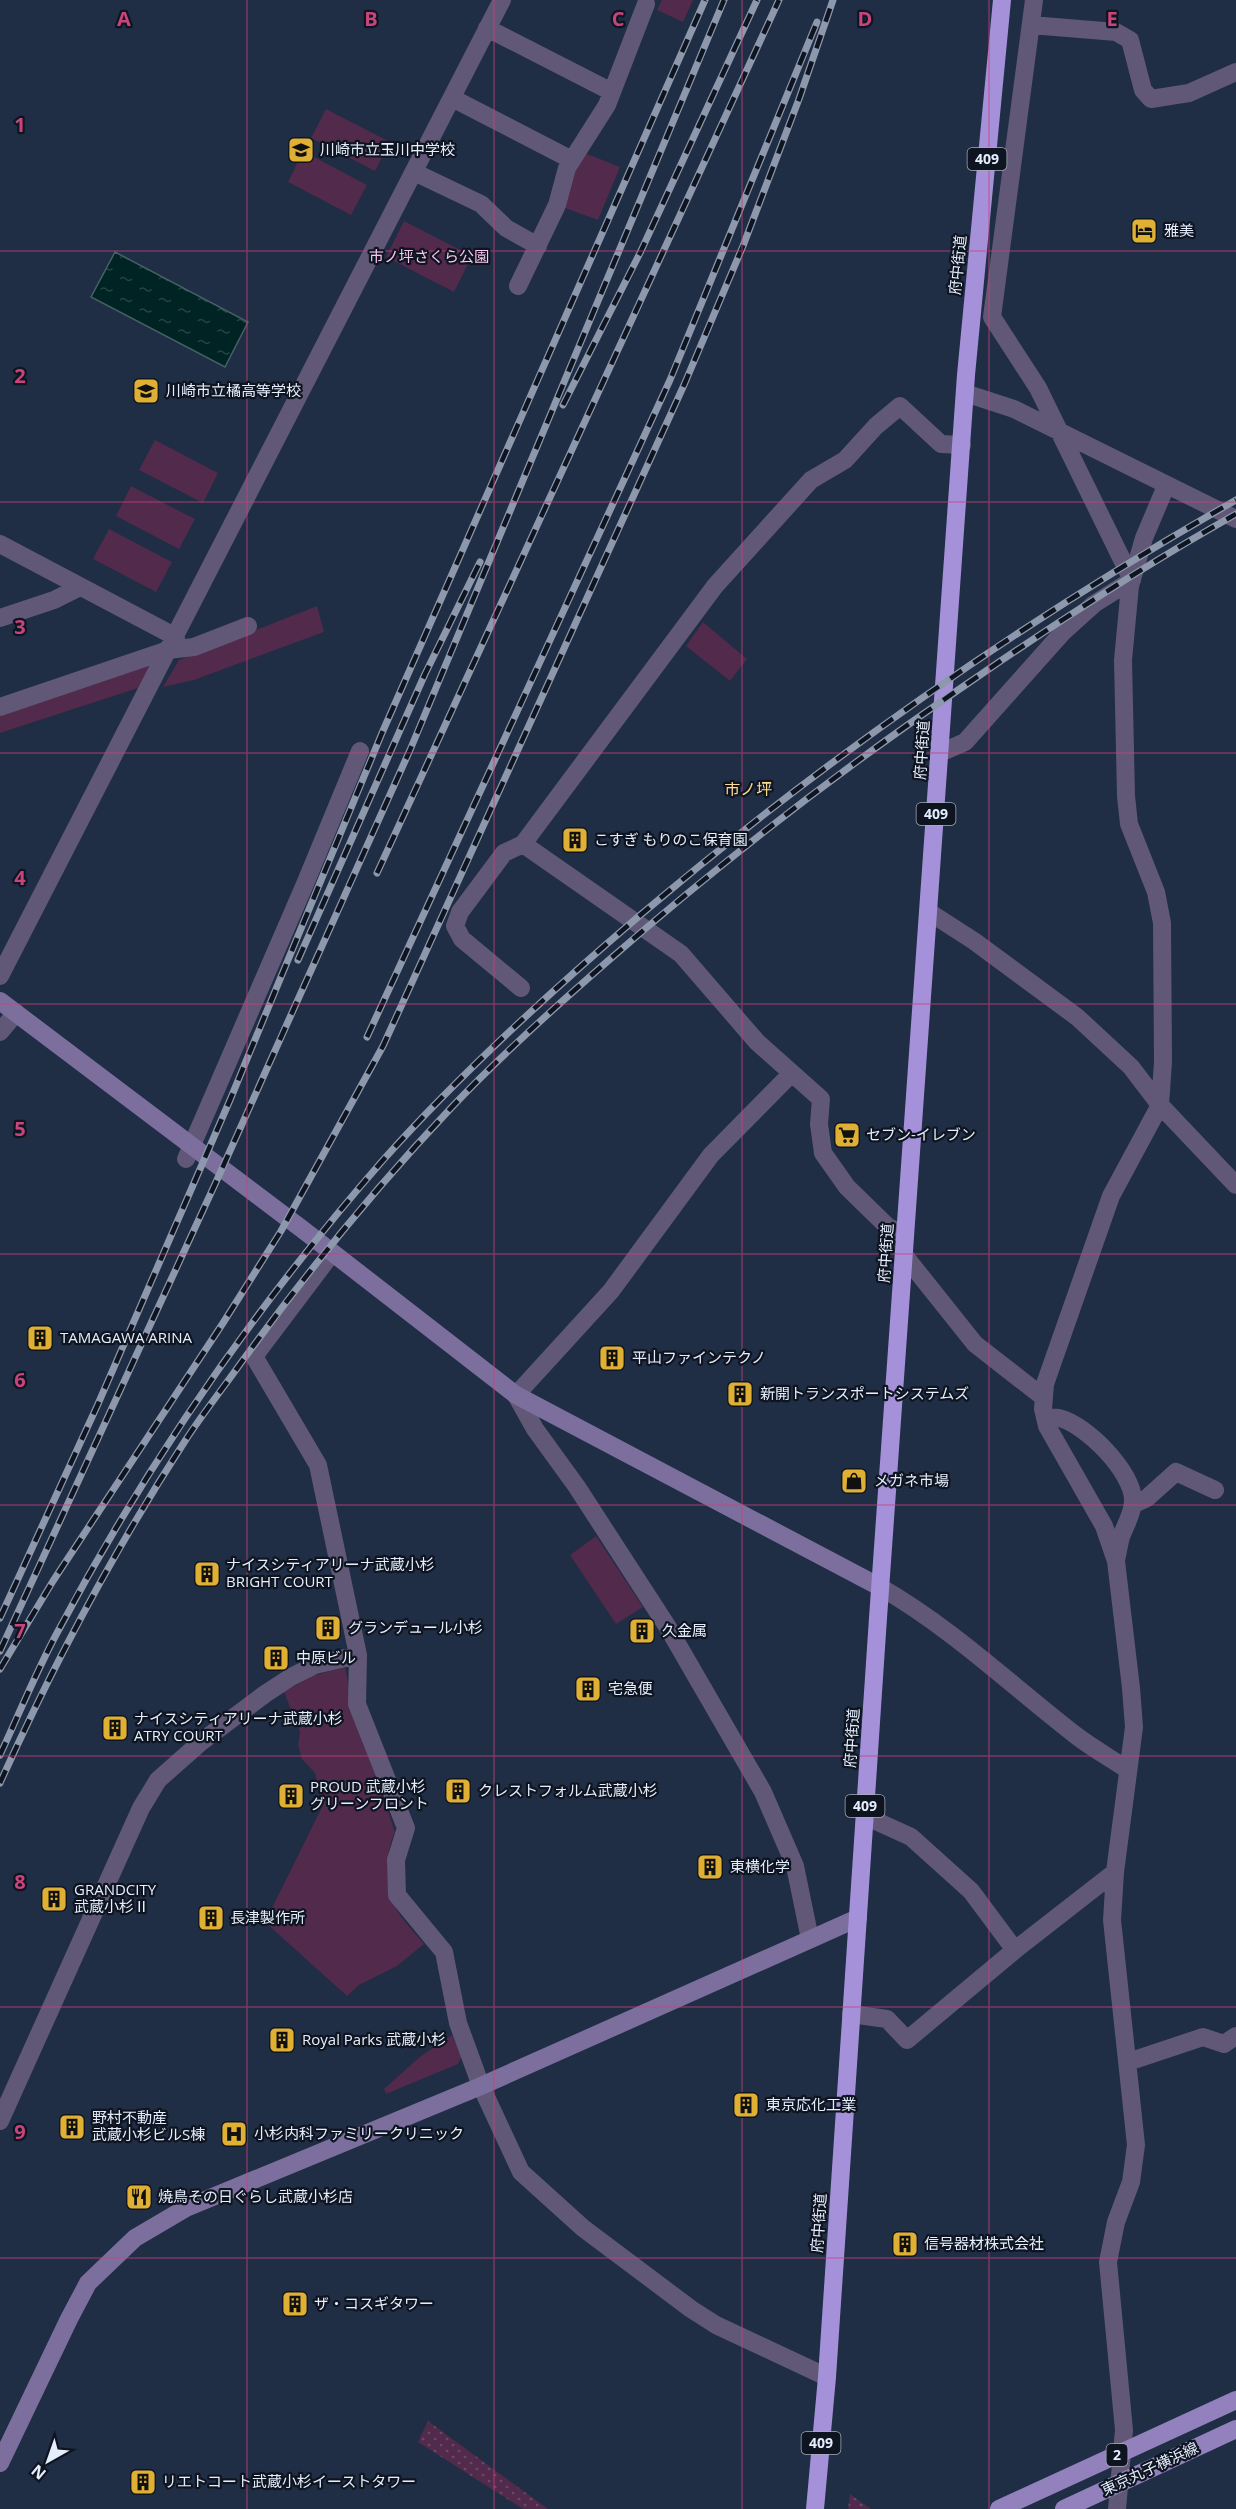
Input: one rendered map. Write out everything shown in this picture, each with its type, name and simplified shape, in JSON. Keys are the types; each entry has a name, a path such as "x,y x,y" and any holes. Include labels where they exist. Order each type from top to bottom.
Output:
{"highway":[{"name":"府中街道","path":"815,2509 827,2377 850,2014 965,393 1002,0"}],"main road":[{"name":"東京丸子横浜線","path":"999,2509 1236,2400"},
{"name":"東京丸子横浜線","path":"1064,2509 1236,2429"}],"street":[{"path":"0,976 502,0"},
{"path":"1034,0 992,317 1038,388 1132,580"},
{"path":"518,286 557,205 567,168 607,105 645,4"},
{"path":"1030,25 1116,32 1130,40 1143,90 1150,99 1189,93 1236,72"},
{"path":"487,28 612,92"},
{"path":"452,98 572,160"},
{"path":"414,172 481,204 506,228 538,246"},
{"path":"971,318 992,317"},
{"path":"965,393 1014,409 1236,519"},
{"path":"521,988 462,939 455,926 460,912 504,853 523,844 715,586 811,480 845,460 876,426 900,406 941,444 962,445"},
{"path":"1117,2509 1124,2452 1122,2403 1108,2262 1112,2236 1131,2182 1136,2145 1112,1920 1115,1872 1134,1727 1133,1711 1116,1561 1104,1526 1047,1426 1043,1397 1045,1384 1111,1196 1160,1105 1163,1062 1162,923 1156,892 1129,824 1125,796 1123,660 1125,620 1132,580 1144,538 1166,486"},
{"path":"0,544 80,587 172,644 194,647 248,626"},
{"path":"940,753 965,742 1063,632 1094,604 1132,580"},
{"path":"0,618 54,600 80,587"},
{"path":"0,707 172,644"},
{"path":"189,1153 360,751"},
{"path":"523,844 681,954 757,1042 821,1099 819,1124 823,1153 847,1187 888,1227 905,1235"},
{"path":"929,912 974,941 1077,1017 1131,1067 1160,1105 1236,1185"},
{"path":"0,1001 189,1153 332,1253 516,1395 899,1598 957,1640 1080,1738 1128,1770"},
{"path":"0,1032 16,1013"},
{"path":"516,1395 611,1291 711,1155 791,1074"},
{"path":"332,1253 255,1358 318,1466 358,1655 357,1704 406,1828 396,1860 397,1895 444,1952 458,2023 481,2086 521,2172 561,2210 716,2325 827,2377"},
{"path":"904,1256 975,1344 1043,1397"},
{"path":"516,1395 535,1429 583,1496 667,1626 763,1792 795,1866 810,1939"},
{"path":"1045,1417 1060,1418 1074,1426 1116,1460 1128,1478 1134,1504 1120,1539 1116,1561"},
{"path":"1134,1504 1147,1498 1176,1472 1215,1490"},
{"path":"0,2121 141,1808 158,1780 227,1722 291,1677 315,1665 358,1655"},
{"path":"865,1816 911,1837 971,1891 1015,1950"},
{"path":"850,2014 887,2019 907,2040 1015,1950 1115,1872"},
{"path":"0,2463 88,2283 135,2238 186,2208 481,2086 858,1917"},
{"path":"1128,2062 1203,2037 1224,2044 1236,2036"}],"green space":[{"path":"662,0 693,0 683,22 657,10"},
{"path":"326,109 390,142 375,171 311,138"},
{"path":"303,151 367,185 351,215 288,182"},
{"path":"585,153 620,167 598,220 557,205"},
{"name":"市ノ坪さくら公園","path":"404,221 472,256 454,292 386,257"},
{"path":"155,440 218,473 203,503 139,470"},
{"path":"131,486 195,519 179,549 116,516"},
{"path":"109,529 172,562 156,592 93,559"},
{"path":"317,606 324,632 194,680 163,687 179,660"},
{"path":"703,622 747,659 730,681 686,646"},
{"path":"156,660 141,687 0,733 0,712"},
{"path":"596,1536 643,1607 616,1624 570,1555"},
{"path":"345,1667 354,1713 395,1832 388,1859 390,1893 402,1918 424,1944 397,1966 359,1985 347,1996 265,1922 323,1805 315,1773 302,1759 298,1745 300,1732 284,1692 312,1676"},
{"path":"452,2035 462,2056 458,2064 386,2094 384,2089 421,2056"},
{"path":"428,2421 548,2509 523,2509 418,2442"},
{"path":"850,2494 871,2509 848,2509"}],"water":[{"path":"115,252 248,322 225,367 91,297"}],"railway":[{"path":"0,1618 98,1404 230,1100 382,733 705,0"},
{"path":"0,1651 216,1182 410,750 724,0"},
{"path":"563,405 640,253 757,0"},
{"path":"377,873 779,0"},
{"path":"0,1669 53,1581 281,1231 383,1046 684,385 743,246 799,99 833,0"},
{"path":"367,1037 670,380 817,22"},
{"path":"0,1755 49,1648 92,1570 128,1507 207,1386 292,1270 337,1214 384,1159 444,1095 507,1033 605,945 708,859 853,747 1003,643 1157,546 1236,500"},
{"path":"0,1783 41,1695 86,1608 134,1523 192,1431 317,1262 396,1168 470,1089 548,1014 654,921 838,775 934,706 1045,631 1139,571 1236,514"},
{"path":"298,960 425,674 480,562"}],"place":[{"name":"川崎市立玉川中学校","path":"301,150"},
{"name":"雅美","path":"1144,231"},
{"name":"川崎市立橘高等学校","path":"146,391"},
{"name":"こすぎ もりのこ保育園","path":"575,840"},
{"name":"セブン-イレブン","path":"847,1135"},
{"name":"TAMAGAWA ARINA","path":"40,1338"},
{"name":"平山ファインテクノ","path":"612,1358"},
{"name":"新開トランスポートシステムズ","path":"740,1394"},
{"name":"メガネ市場","path":"854,1481"},
{"name":"ナイスシティアリーナ武蔵小杉 BRIGHT COURT","path":"207,1574"},
{"name":"グランデュール小杉","path":"328,1628"},
{"name":"久金属","path":"642,1631"},
{"name":"中原ビル","path":"276,1658"},
{"name":"宅急便","path":"588,1689"},
{"name":"ナイスシティアリーナ武蔵小杉 ATRY COURT","path":"115,1728"},
{"name":"クレストフォルム武蔵小杉","path":"458,1791"},
{"name":"PROUD 武蔵小杉 グリーンフロント","path":"291,1796"},
{"name":"東横化学","path":"710,1867"},
{"name":"GRANDCITY 武蔵小杉Ⅱ","path":"54,1899"},
{"name":"長津製作所","path":"211,1918"},
{"name":"Royal Parks 武蔵小杉","path":"282,2040"},
{"name":"東京応化工業","path":"746,2105"},
{"name":"野村不動産 武蔵小杉ビルS棟","path":"72,2127"},
{"name":"小杉内科ファミリークリニック","path":"234,2134"},
{"name":"焼鳥その日ぐらし武蔵小杉店","path":"139,2197"},
{"name":"信号器材株式会社","path":"905,2244"},
{"name":"ザ・コスギタワー","path":"295,2304"},
{"name":"リエトコート武蔵小杉イーストタワー","path":"143,2482"}],"district":[{"name":"市ノ坪","path":"748,789"}]}
